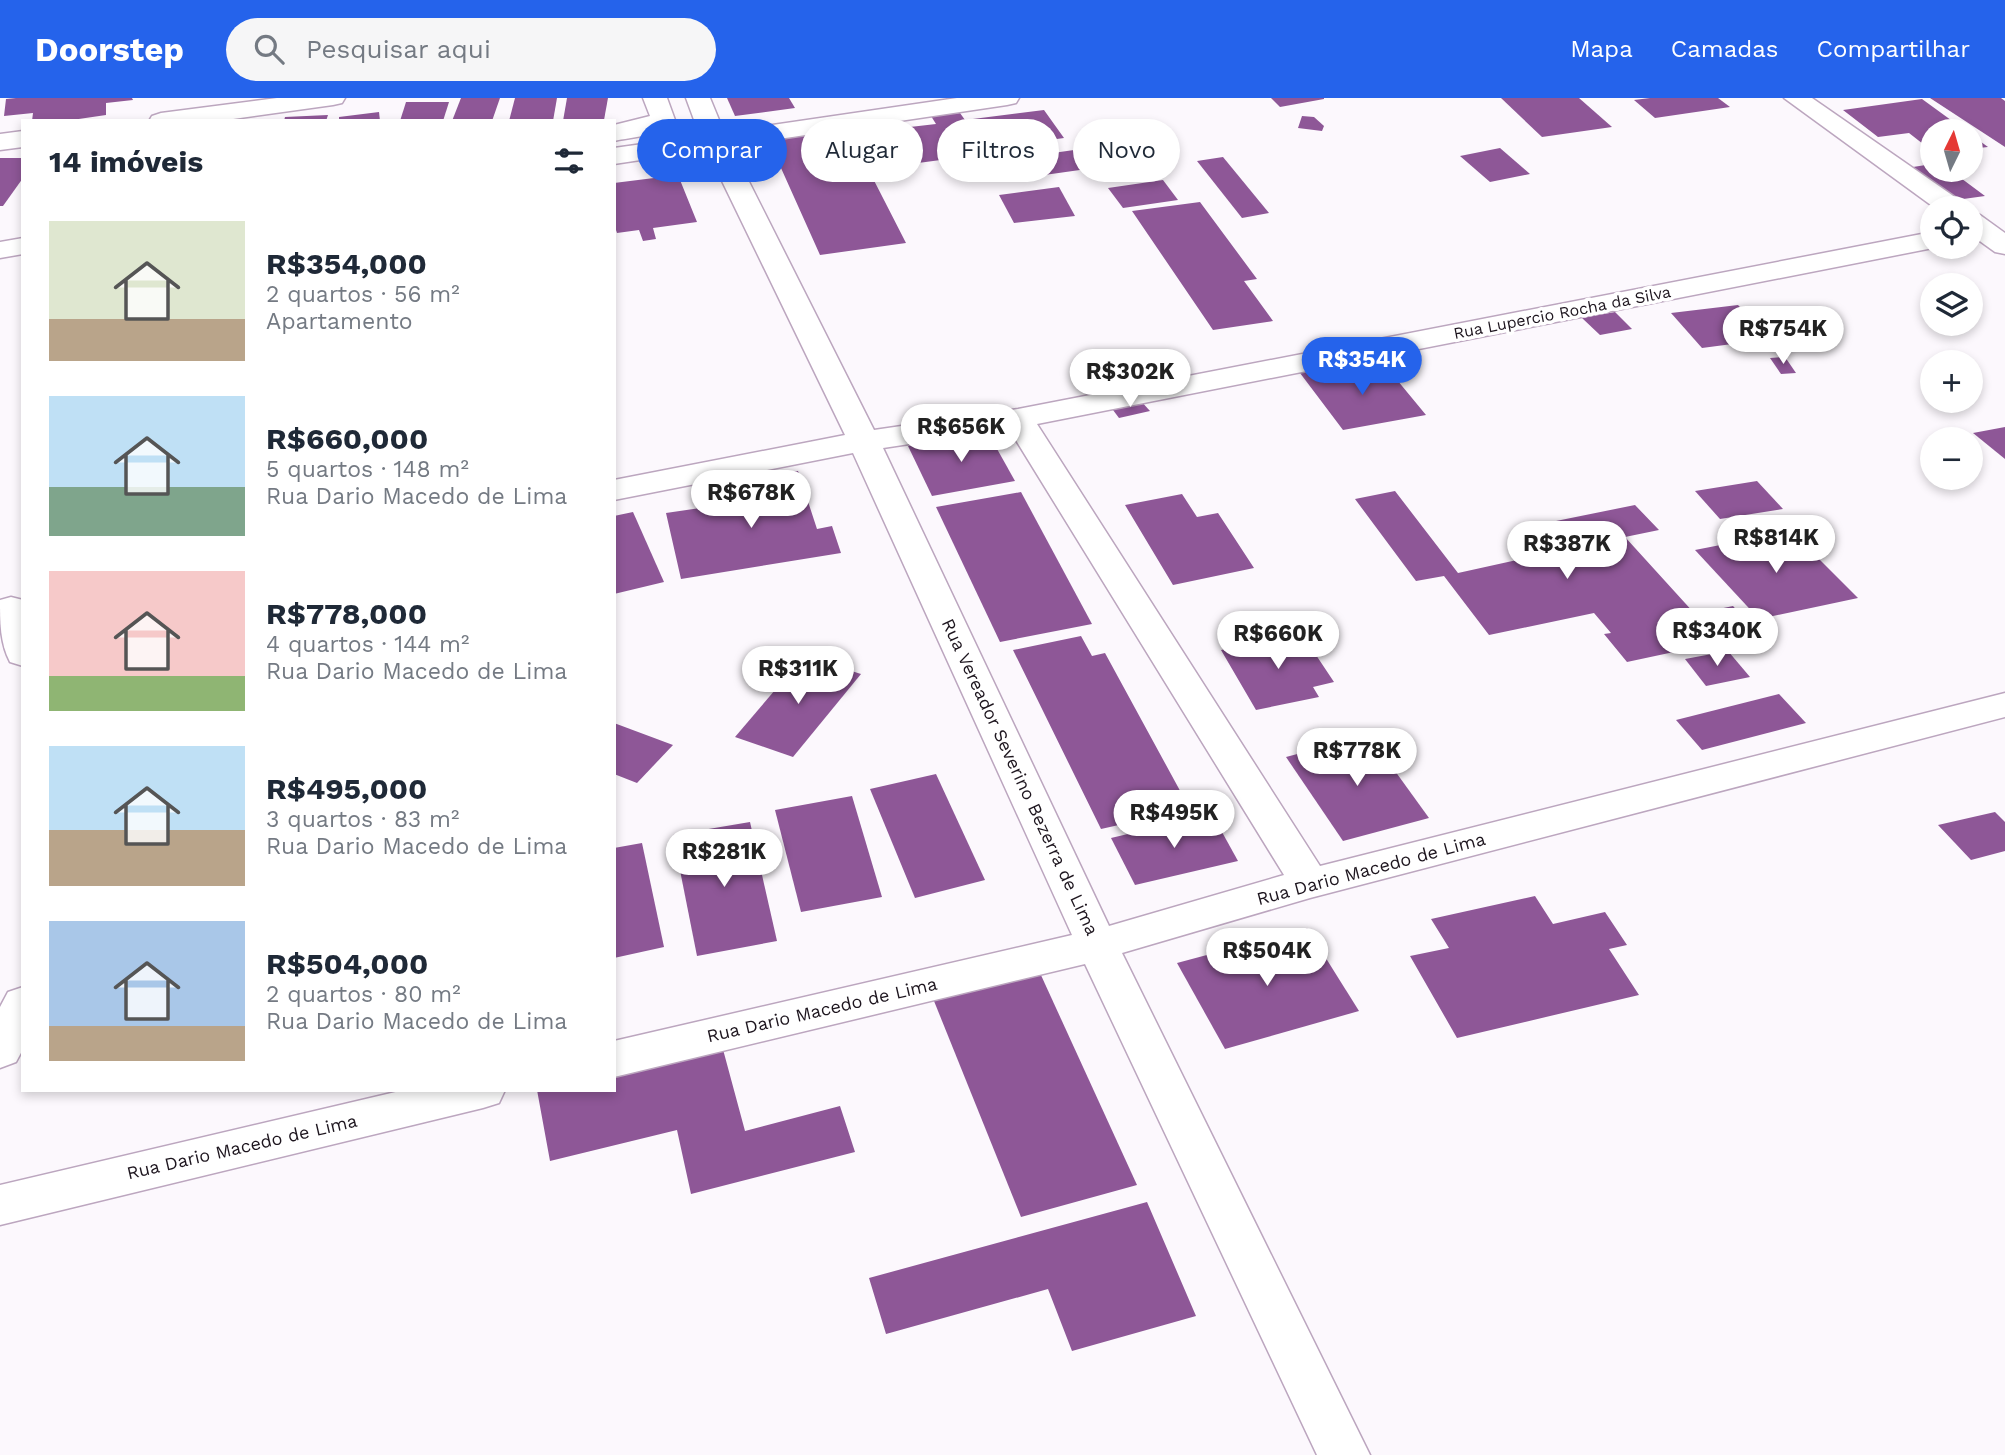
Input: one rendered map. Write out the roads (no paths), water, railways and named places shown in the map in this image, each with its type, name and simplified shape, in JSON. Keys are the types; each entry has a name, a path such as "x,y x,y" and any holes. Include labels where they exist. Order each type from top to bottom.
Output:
{"street":[{"path":"176,119 332,98"},
{"path":"616,133 662,120 655,98"},
{"name":"Rua Vereador Severino Bezerra de Lima","path":"698,98 706,119"},
{"path":"787,129 945,102 1007,98"},
{"path":"1796,98 1935,196"},
{"path":"0,142 21,139"},
{"path":"616,156 637,153"},
{"name":"Rua Vereador Severino Bezerra de Lima","path":"735,182 864,441 1097,945 1344,1455"},
{"path":"0,225 21,222"},
{"name":"Rua Lupercio Rocha da Silva","path":"616,490 864,441 1018,418 1920,242"},
{"path":"0,250 21,246"},
{"path":"1018,418 1310,883"},
{"path":"11,608 21,646"},
{"name":"Rua Dario Macedo de Lima","path":"616,1059 1097,945 1310,883 2005,705"},
{"path":"0,1050 21,1007"},
{"name":"Rua Dario Macedo de Lima","path":"0,1205 475,1092"}]}
